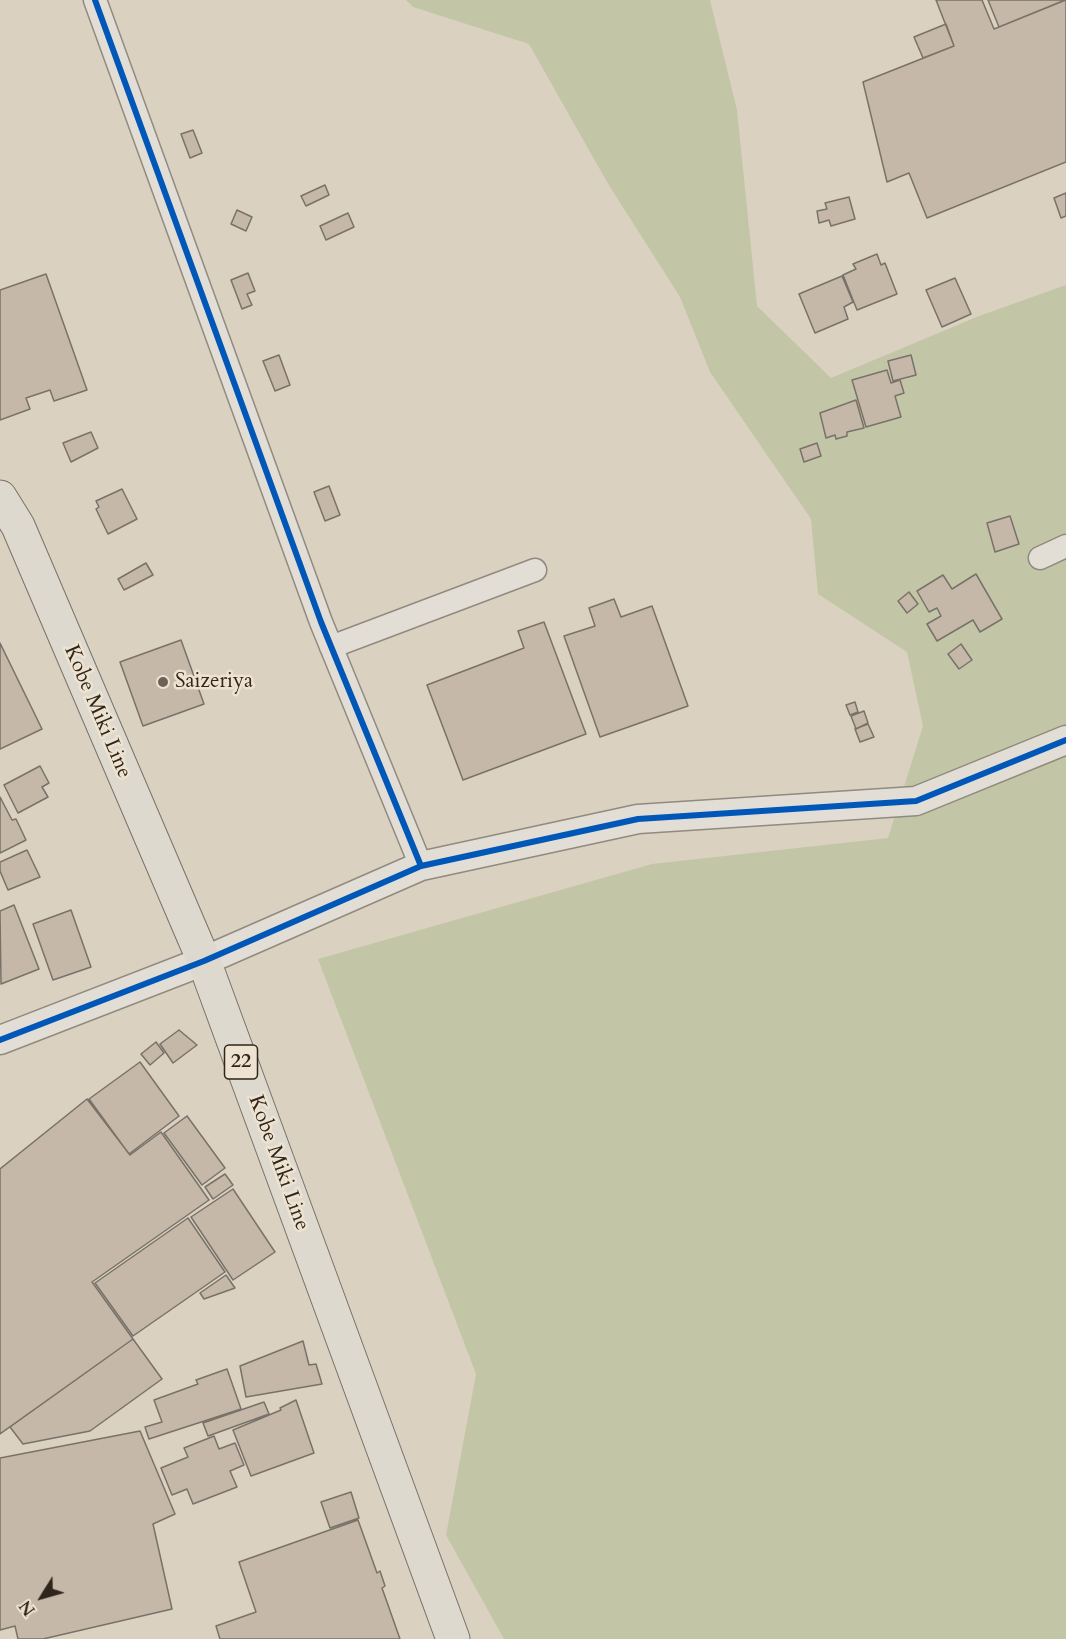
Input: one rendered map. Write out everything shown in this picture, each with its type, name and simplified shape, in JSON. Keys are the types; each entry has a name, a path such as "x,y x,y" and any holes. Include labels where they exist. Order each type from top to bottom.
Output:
{"main road":[{"name":"Kobe Miki Line","path":"0,496 18,526 204,961 453,1639"}],"street":[{"path":"95,0 331,647 421,866"},
{"path":"1040,558 1066,546"},
{"path":"331,647 535,570"},
{"path":"0,1040 204,961 421,866 638,819 916,801 1066,740"}],"green space":[{"path":"406,0 710,0 737,110 757,306 831,378 979,316 1066,285 1066,1639 504,1639 446,1535 476,1374 318,959 652,864 888,838 923,726 907,652 818,594 811,519 710,372 680,297 607,182 529,44 413,7"}],"building":[{"path":"936,0 982,0 994,29 1066,0 1066,162 927,218 909,173 887,182 863,82 954,46"},
{"path":"988,0 1065,0 999,27"},
{"path":"946,24 954,46 923,58 914,37"},
{"path":"193,130 202,153 190,158 181,134"},
{"path":"325,185 329,195 306,206 301,196"},
{"path":"1066,193 1066,216 1061,218 1054,198"},
{"path":"849,197 855,219 831,226 829,220 819,223 817,211 827,209 825,203"},
{"path":"237,210 252,217 246,231 231,224"},
{"path":"348,213 354,227 326,240 320,226"},
{"path":"877,254 881,265 885,263 897,294 857,310 843,275 856,269 853,264"},
{"path":"248,273 255,291 247,294 252,305 242,309 231,280"},
{"path":"46,274 87,390 54,401 50,390 26,398 30,409 0,420 0,290"},
{"path":"842,276 853,302 844,307 848,319 815,333 799,294"},
{"path":"955,278 971,314 942,327 926,290"},
{"path":"279,355 290,385 275,391 263,361"},
{"path":"911,355 916,375 893,381 888,361"},
{"path":"887,370 891,383 900,380 904,393 895,396 901,417 866,427 852,380"},
{"path":"856,400 864,428 847,432 847,436 836,439 835,435 826,438 820,413"},
{"path":"91,432 98,448 71,462 63,443"},
{"path":"817,443 821,456 804,462 800,449"},
{"path":"329,486 340,515 325,521 314,492"},
{"path":"122,489 137,519 108,534 96,509 99,507 96,501"},
{"path":"1010,516 1019,544 995,552 987,523"},
{"path":"146,563 153,575 124,590 118,579"},
{"path":"976,574 1002,619 980,632 973,620 937,641 927,624 941,616 937,608 929,612 917,591 943,575 952,589"},
{"path":"909,592 918,604 907,613 898,601"},
{"path":"614,599 621,617 652,606 688,706 600,737 564,636 595,626 589,608"},
{"path":"544,622 586,734 463,780 427,685 524,648 518,631"},
{"path":"181,640 204,704 143,726 120,662"},
{"path":"0,643 42,729 0,749"},
{"path":"961,644 972,660 959,669 948,654"},
{"path":"855,702 858,712 850,715 846,705"},
{"path":"864,711 868,723 856,729 851,716"},
{"path":"868,724 874,737 860,742 855,729"},
{"path":"40,766 49,783 42,787 48,797 18,813 4,785"},
{"path":"0,797 12,820 16,819 26,840 0,853"},
{"path":"27,850 40,877 8,890 0,871 0,862"},
{"path":"14,905 39,969 1,984 0,911"},
{"path":"71,910 91,967 53,980 33,924"},
{"path":"179,1030 197,1045 173,1063 160,1044"},
{"path":"156,1042 164,1053 150,1065 141,1054"},
{"path":"140,1062 179,1116 129,1154 89,1099"},
{"path":"87,1099 130,1155 161,1132 209,1200 92,1282 133,1339 0,1434 0,1169"},
{"path":"187,1116 225,1168 202,1185 164,1133"},
{"path":"225,1174 233,1185 213,1199 205,1187"},
{"path":"233,1189 275,1252 233,1280 191,1217"},
{"path":"188,1218 225,1272 133,1336 95,1283"},
{"path":"226,1275 235,1288 204,1299 200,1293"},
{"path":"133,1339 162,1379 90,1431 23,1444 10,1427"},
{"path":"303,1341 309,1365 316,1364 322,1384 246,1397 240,1366"},
{"path":"227,1369 241,1409 149,1439 145,1427 162,1422 154,1400 198,1384 196,1380"},
{"path":"296,1400 314,1453 251,1476 233,1430 281,1410 280,1408"},
{"path":"264,1402 269,1414 208,1436 203,1423"},
{"path":"140,1431 175,1514 153,1524 172,1609 43,1639 18,1639 15,1626 0,1630 0,1458"},
{"path":"214,1436 219,1449 235,1443 244,1465 230,1471 237,1487 193,1504 187,1489 172,1495 161,1468 188,1457 184,1448"},
{"path":"351,1492 359,1518 330,1528 321,1502"},
{"path":"358,1520 377,1573 380,1571 385,1586 382,1588 400,1639 220,1639 216,1626 256,1612 239,1562"}],"cycle path":[{"path":"95,0 321,622 421,866"},
{"path":"0,1040 204,961 421,866 638,819 916,801 1066,740"}],"place":[{"name":"Saizeriya","path":"163,682"}]}
